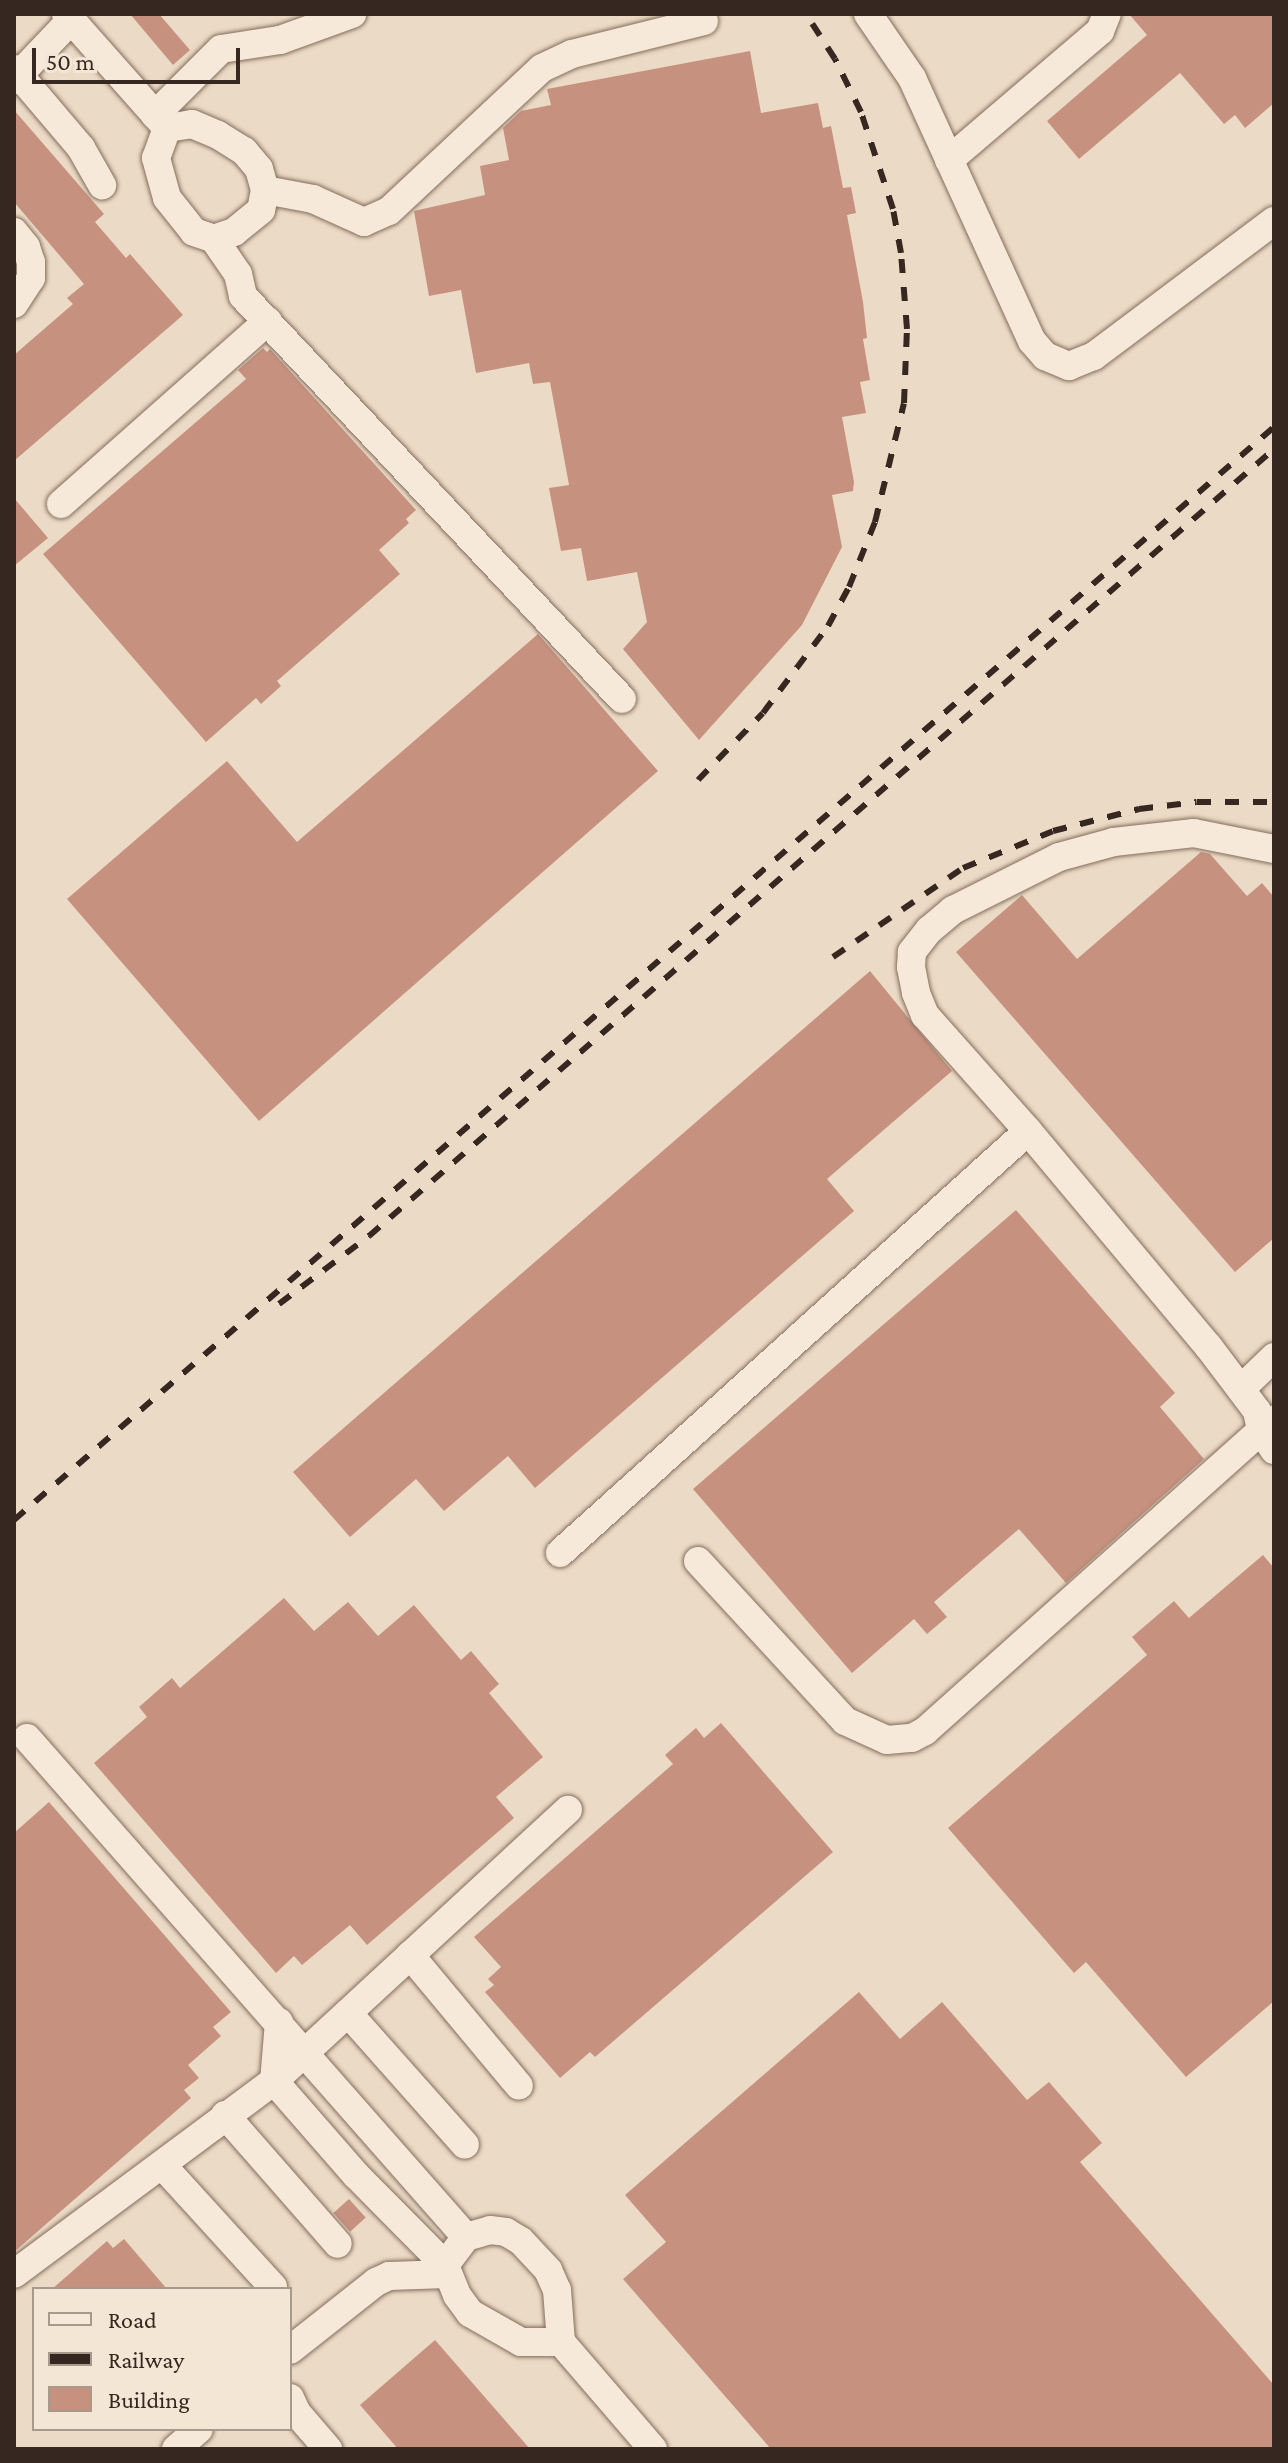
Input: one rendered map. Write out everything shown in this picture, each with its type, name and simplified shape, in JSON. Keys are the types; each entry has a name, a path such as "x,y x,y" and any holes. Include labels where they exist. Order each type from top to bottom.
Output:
{"street":[{"path":"352,14 322,28 280,40 221,49 161,122 156,158 167,198 194,232 214,239 238,274 243,296 622,699"},
{"path":"949,160 1100,31 1107,14"},
{"path":"102,185 81,148 16,74 68,17 161,122 192,124 244,151 259,169 265,190 261,210 246,225 214,239"},
{"path":"877,18 912,78 1032,341 1045,356 1069,366 1094,356 1274,221"},
{"path":"265,190 313,199 340,214 364,222 389,211 542,68 572,54 704,21"},
{"path":"14,232 26,247 31,262 31,278 14,304"},
{"path":"61,504 268,321"},
{"path":"1264,1420 1028,1131 925,1015 916,993 911,967 912,952 929,930 953,910 1000,883 1059,857 1114,842 1194,833 1274,849"},
{"path":"560,1553 1028,1131"},
{"path":"698,1561 845,1721 887,1740 912,1738 925,1731 1264,1420 1274,1357"},
{"path":"27,1738 306,2051 466,2237"},
{"path":"14,2274 274,2081 568,1810"},
{"path":"410,1955 519,2086"},
{"path":"348,2013 465,2145"},
{"path":"279,2022 274,2081 356,2175 446,2269 470,2313 488,2326 521,2342 561,2342"},
{"path":"225,2115 338,2244"},
{"path":"162,2165 273,2287"},
{"path":"446,2269 466,2237 490,2230 506,2232 536,2256 557,2290 561,2342 653,2449"},
{"path":"292,2348 376,2282 389,2276 446,2269"},
{"path":"292,2402 297,2413 328,2449"},
{"path":"176,2449 197,2431"}],"building":[{"path":"130,14 159,14 190,50 173,65"},
{"path":"1129,14 1274,14 1274,103 1245,128 1235,115 1224,124 1180,73 1079,159 1047,121 1147,35"},
{"path":"750,51 761,113 818,103 823,128 831,126 843,188 851,187 856,213 847,215 863,302 867,338 863,339 870,380 860,382 866,413 842,417 854,482 853,491 832,495 842,547 802,625 699,740 623,649 647,622 637,572 587,581 581,548 561,551 549,488 569,485 550,382 533,384 529,363 476,373 461,290 429,296 414,211 485,195 480,166 509,160 503,128 521,111 551,105 547,89"},
{"path":"14,110 104,214 95,222 126,258 130,254 183,315 14,461 14,355 73,304 67,298 84,284 14,202"},
{"path":"263,348 267,352 270,349 416,510 406,519 409,523 379,550 400,574 277,681 281,686 261,704 256,698 206,742 43,554 246,379 238,370"},
{"path":"14,498 48,538 14,566"},
{"path":"538,634 658,771 259,1121 67,899 227,761 297,842"},
{"path":"1201,852 1210,854 1247,896 1262,883 1274,897 1274,1238 1235,1272 956,952 1022,895 1077,959"},
{"path":"870,971 952,1071 827,1179 854,1211 535,1488 508,1456 444,1511 416,1479 350,1537 293,1472"},
{"path":"1016,1210 1175,1393 1160,1407 1204,1459 1066,1583 1019,1529 934,1602 947,1617 927,1634 914,1619 852,1673 693,1489"},
{"path":"1263,1555 1274,1568 1274,2001 1186,2077 1086,1962 1074,1973 948,1828 1147,1655 1132,1637 1174,1601 1189,1618"},
{"path":"284,1598 314,1631 348,1602 378,1636 414,1605 461,1660 471,1651 499,1684 489,1693 543,1757 496,1797 514,1818 367,1945 350,1925 302,1965 294,1956 276,1973 94,1763 147,1717 139,1707 172,1678 180,1688"},
{"path":"721,1723 833,1852 595,2057 590,2052 560,2078 485,1992 494,1985 488,1979 501,1967 474,1937 673,1764 665,1755 696,1728 704,1738"},
{"path":"49,1802 231,2012 213,2027 221,2036 188,2065 199,2078 184,2090 191,2098 14,2252 14,1833"},
{"path":"859,1992 900,2039 942,2002 1027,2100 1049,2082 1102,2143 1080,2162 1274,2385 1274,2449 771,2449 623,2279 666,2242 625,2195"},
{"path":"349,2199 366,2218 350,2232 333,2213"},
{"path":"124,2239 165,2287 54,2287 107,2241 113,2248"},
{"path":"435,2340 530,2449 398,2449 360,2405"}],"railway":[{"path":"698,780 763,713 828,626 849,587 875,522 904,403 907,329 901,253 893,209 861,112 835,59 806,14"},
{"path":"14,1520 1274,427"},
{"path":"279,1304 369,1236 1274,449"},
{"path":"833,957 963,868 1053,831 1139,809 1197,802 1274,802"}]}
